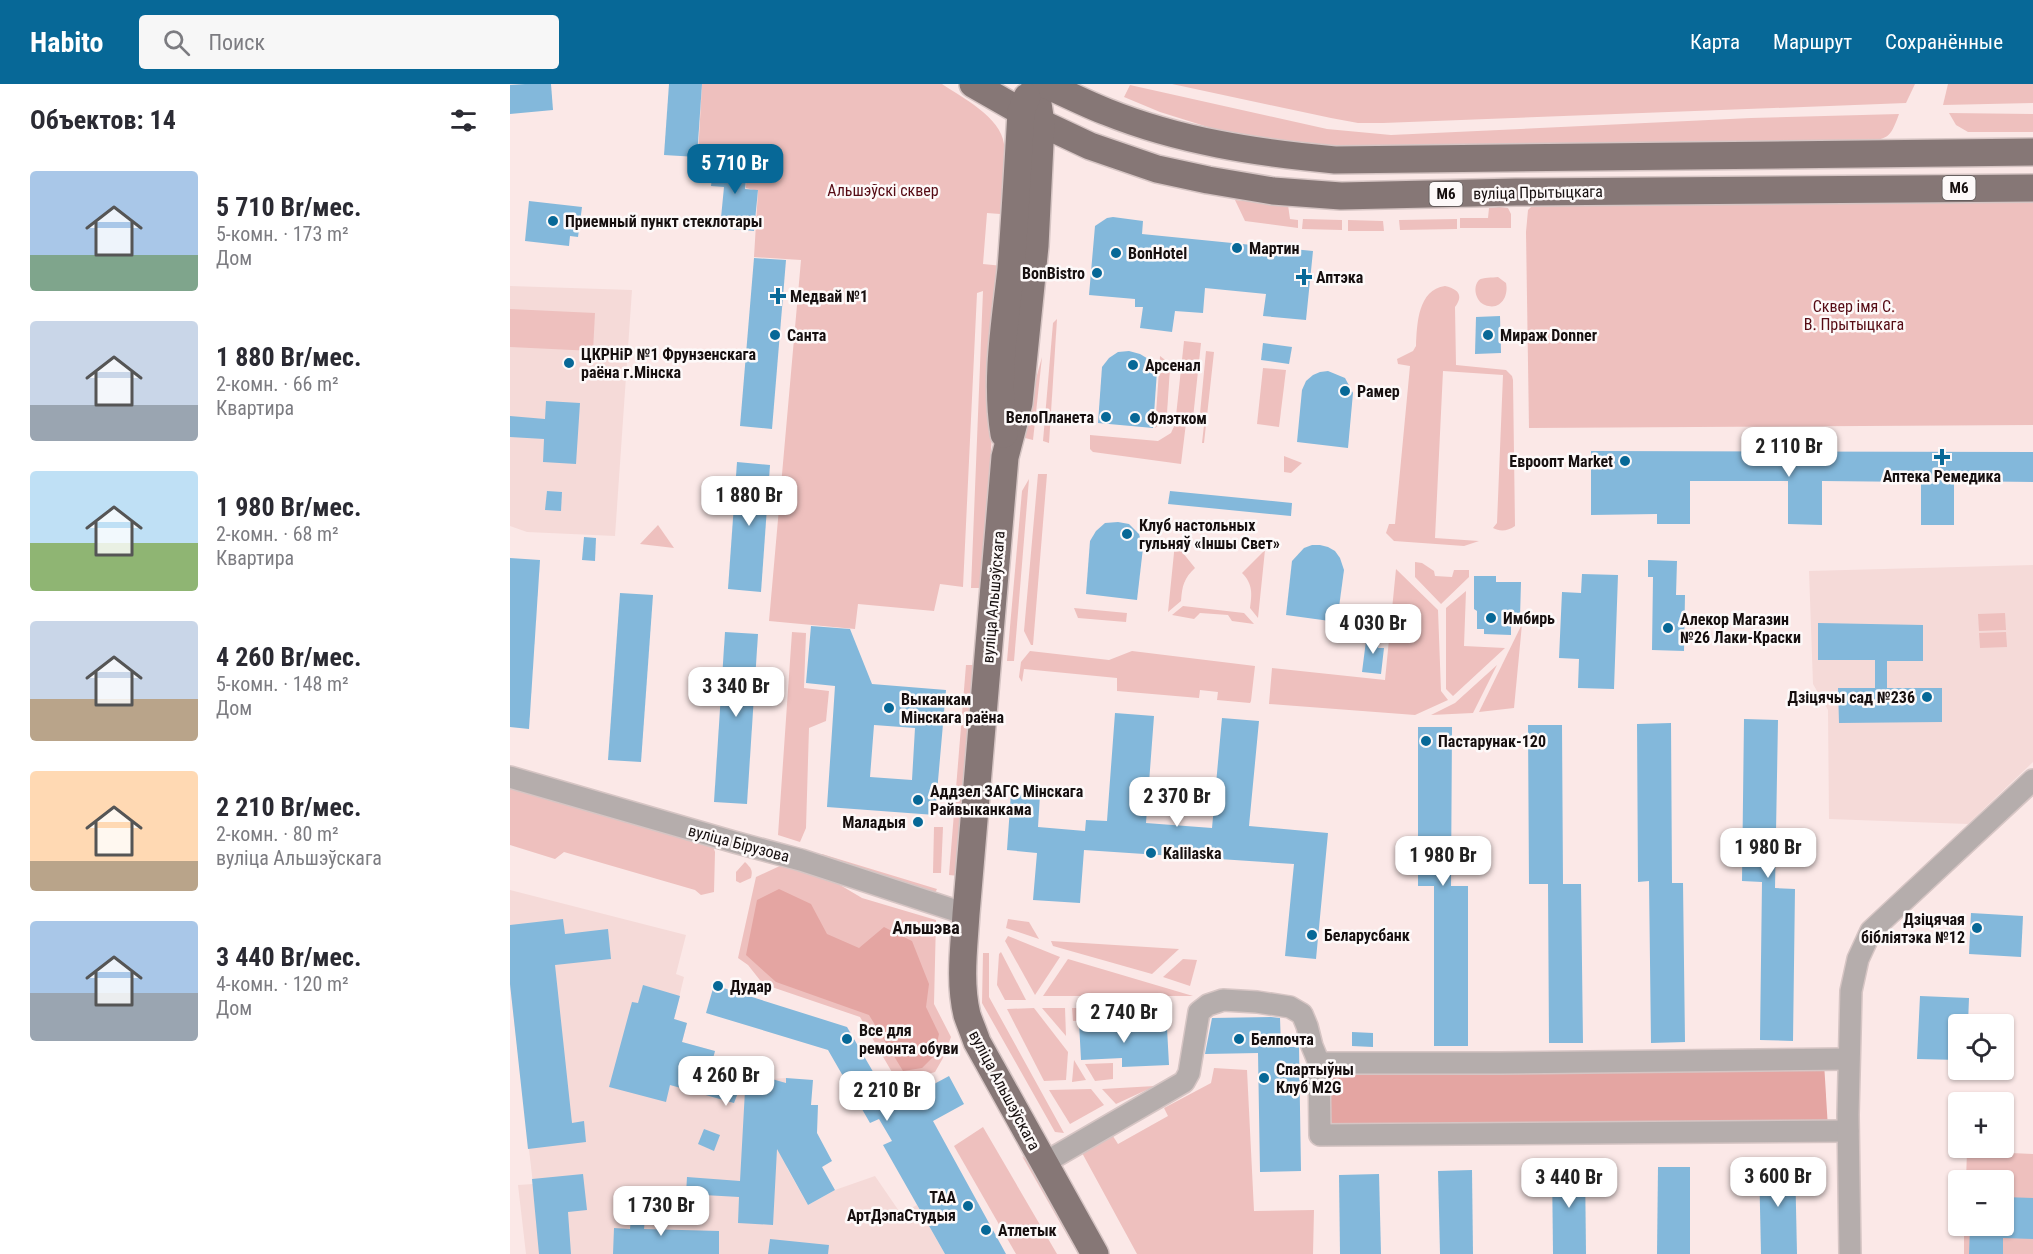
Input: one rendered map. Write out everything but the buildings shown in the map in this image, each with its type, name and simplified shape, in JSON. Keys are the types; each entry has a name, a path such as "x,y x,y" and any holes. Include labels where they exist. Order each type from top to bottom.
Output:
{"main road":[{"name":"М6","path":"973,84 1031,118"},
{"name":"вуліца Альшэўскага","path":"1034,84 1013,247 1002,359 1000,407 1006,447 963,963 967,1015 977,1042 1095,1254"},
{"name":"вуліца Прытыцкага","path":"1044,84 1107,112 1180,134 1283,155 1335,160 2033,152"},
{"name":"вуліца Прытыцкага","path":"1031,118 1090,147 1157,169 1273,191 1341,196 2033,188"}],"street":[{"name":"вуліца Бірузова","path":"510,777 801,860 966,914"},
{"path":"1850,1254 1848,1059 1851,991 1858,959 1871,931 2033,780"},
{"path":"1044,1163 1184,1082 1192,1061 1194,1030 1199,1012 1208,1005 1223,1000 1290,1006 1302,1014 1319,1063 1320,1135 1848,1131"},
{"path":"1319,1063 1848,1059"}],"shaded area":[{"name":"ЦКРНіР №1 Фрунзенскага раёна г.Мінска","path":"510,286 632,290 615,536 527,532 510,526"},
{"name":"Дзіцячы сад №236","path":"2033,565 2033,762 1968,824 1829,819 1828,710 1813,684 1809,571"},
{"path":"779,889 811,904 827,934 859,948 884,927 912,941 929,984 926,1007 939,1034 934,1056 922,1068 903,1071 869,1015 776,982 746,955 757,900"},
{"path":"510,890 686,935 676,974 684,977 674,1019 687,1023 682,1042 715,1051 712,1063 771,1079 786,1078 783,1145 787,1168 808,1205 835,1190 875,1176 901,1214 917,1205 945,1254 526,1254 518,1185 533,1184 510,984"},
{"path":"1824,1063 1828,1128 1329,1133 1326,1069"}],"green space":[{"name":"Альшэўскі сквер","path":"702,84 942,84 979,109 996,125 1001,134 1005,161 1000,214 987,213 983,264 1003,266 982,588 971,588 983,291 977,293 963,587 940,584 934,611 858,604 855,629 769,621 801,260 754,257 758,191 746,188 747,161 698,155"},
{"path":"1172,84 1915,84 1906,103 1358,123"},
{"path":"1948,84 2033,84 2033,103 1943,105"},
{"path":"1130,85 1327,129 1391,135 1751,118 1899,114 1887,136 1863,141 1330,146 1265,140 1211,128 1160,112 1124,97"},
{"path":"1949,113 2033,114 2033,132 1968,132 1956,125"},
{"path":"1235,200 1288,205 1290,219 1298,220 1298,228 1245,221"},
{"name":"Сквер імя С. В. Прытыцкага","path":"2033,201 2033,425 1529,428 1526,232 1528,210 1532,206"},
{"path":"1489,208 1508,208 1511,214 1511,228 1460,228 1460,218 1488,218"},
{"path":"1303,219 1342,220 1342,230 1302,229"},
{"path":"1457,219 1457,229 1400,230 1399,220"},
{"path":"1348,220 1383,221 1384,231 1348,231"},
{"path":"1498,277 1506,283 1505,298 1495,306 1485,305 1479,301 1476,294 1477,283 1483,278"},
{"path":"1445,286 1456,291 1459,296 1455,307 1456,365 1506,370 1513,380 1515,526 1501,530 1493,528 1497,523 1503,375 1443,371 1435,538 1479,541 1464,546 1394,541 1386,533 1389,524 1395,524 1410,366 1398,364 1397,359 1413,351 1416,346 1418,318 1424,301 1436,289"},
{"path":"510,309 595,313 593,351 510,347"},
{"path":"1057,319 1049,443 1043,441 1053,323"},
{"path":"1184,341 1201,343 1193,418 1176,416"},
{"path":"1206,351 1214,352 1204,443 1202,443 1204,425 1199,424"},
{"path":"1160,356 1169,363 1170,368 1167,413 1166,419 1155,428"},
{"path":"1042,357 1033,440 1023,435"},
{"path":"1263,368 1286,370 1279,427 1257,424"},
{"path":"1176,422 1186,423 1181,464 1093,452 1090,449 1090,435 1158,441 1171,433"},
{"path":"1284,456 1302,463 1291,473 1284,472"},
{"path":"1038,474 1047,474 1033,645 1031,645 1024,631"},
{"path":"1029,479 1014,661 1007,661 1022,491"},
{"path":"658,525 674,548 640,544"},
{"path":"1175,543 1195,568 1184,583 1181,601 1168,612"},
{"path":"1265,550 1258,618 1250,608 1251,589 1242,573"},
{"path":"1415,562 1422,563 1434,571 1435,576 1452,577 1454,570 1469,570 1469,577 1441,604 1415,577"},
{"path":"1396,569 1438,610 1441,691 1448,700 1415,715 1269,704 1272,668 1385,680"},
{"path":"1466,591 1464,646 1505,648 1453,696 1446,689 1446,608"},
{"path":"1183,606 1244,613 1254,624 1232,621 1228,615 1200,613 1194,619 1172,615"},
{"path":"1074,608 1127,613 1126,622 1078,618"},
{"path":"2005,613 2006,630 1979,631 1978,614"},
{"path":"1522,624 1514,708 1479,712"},
{"path":"792,632 806,633 804,688 829,691 826,721 809,728 806,828 800,842 778,835"},
{"path":"2006,632 2007,647 1980,648 1979,633"},
{"path":"1030,651 1109,660 1132,651 1255,666 1251,701 1250,703 1217,700 1218,692 1200,690 1199,698 1117,691 1117,678 1024,669 1022,682 1019,677 1021,662"},
{"path":"966,665 973,665 959,876 949,875"},
{"path":"1497,665 1473,713 1431,715 1455,703"},
{"path":"510,784 713,846 715,852 714,892 701,895 695,890 564,852 555,859 510,845"},
{"path":"934,827 943,827 941,873 933,873"},
{"path":"822,854 937,889 935,893 822,858"},
{"path":"745,862 751,869 751,878 740,883 736,881 736,872"},
{"path":"782,865 835,882 862,898 936,920 934,1004 951,1037 935,1072 900,1086 860,1017 763,984 748,965 738,958 756,877"},
{"path":"1008,919 1029,922 1039,939 1006,928"},
{"path":"1008,936 1060,957 1035,995 1005,941"},
{"path":"1051,941 1179,949 1152,974 1053,946"},
{"path":"1001,952 1026,1000 1005,1000 997,985"},
{"path":"983,953 989,953 989,997 1064,1133 1055,1132 982,1003"},
{"path":"1068,959 1193,996 1043,996"},
{"path":"1183,959 1197,960 1190,986 1163,977"},
{"path":"1034,1008 1068,1052 1066,1080 1044,1081 1007,1009"},
{"path":"1042,1008 1065,1008 1066,1036"},
{"path":"1072,1008 1130,1008 1129,1019 1073,1021"},
{"path":"1074,1060 1086,1080 1072,1082"},
{"path":"1113,1063 1113,1079 1095,1081 1085,1064"},
{"path":"1214,1068 1247,1070 1254,1211 1314,1210 1313,1254 1137,1254 1081,1151 1111,1133 1118,1144 1168,1116 1164,1108 1211,1083"},
{"path":"1155,1086 1116,1104 1102,1089"},
{"path":"1091,1089 1104,1105 1070,1124 1049,1090"},
{"path":"983,1127 1057,1254 1016,1254 954,1146"},
{"path":"2014,1153 2033,1154 2033,1254 1964,1254 1964,1236 2014,1236 2014,1170 1966,1170 1967,1158 2014,1158"},
{"path":"1022,1156 1043,1175 1087,1254 1078,1254"}],"place":[{"name":"Приемный пункт стеклотары","path":"553,221"},
{"name":"Мартин","path":"1237,248"},
{"name":"BonHotel","path":"1116,253"},
{"name":"BonBistro","path":"1097,273"},
{"name":"Аптэка","path":"1304,277"},
{"name":"Медвай №1","path":"778,296"},
{"name":"Санта","path":"775,335"},
{"name":"Мираж Donner","path":"1488,335"},
{"name":"ЦКРНіР №1 Фрунзенскага раёна г.Мінска","path":"569,363"},
{"name":"Арсенал","path":"1133,365"},
{"name":"Рамер","path":"1345,391"},
{"name":"ВелоПланета","path":"1106,417"},
{"name":"Флэтком","path":"1135,418"},
{"name":"Аптека Ремедика","path":"1942,457"},
{"name":"Евроопт Market","path":"1625,461"},
{"name":"Клуб настольных гульняў «Іншы Свет»","path":"1127,534"},
{"name":"Имбирь","path":"1491,618"},
{"name":"Алекор Магазин №26 Лаки-Краски","path":"1668,628"},
{"name":"Дзіцячы сад №236","path":"1927,697"},
{"name":"Выканкам Мінскага раёна","path":"889,708"},
{"name":"Пастарунак-120","path":"1426,741"},
{"name":"Аддзел ЗАГС Мінскага Райвыканкама","path":"918,800"},
{"name":"Маладыя","path":"918,822"},
{"name":"Kalilaska","path":"1151,853"},
{"name":"Дзіцячая бібліятэка №12","path":"1977,928"},
{"name":"Беларусбанк","path":"1312,935"},
{"name":"Дудар","path":"718,986"},
{"name":"Все для ремонта обуви","path":"847,1039"},
{"name":"Белпочта","path":"1239,1039"},
{"name":"Спартыўны Клуб M2G","path":"1264,1078"},
{"name":"ТАА АртДэпаСтудыя","path":"968,1206"},
{"name":"Атлетык","path":"986,1230"}],"district":[{"name":"Альшэва","path":"926,928"}]}
